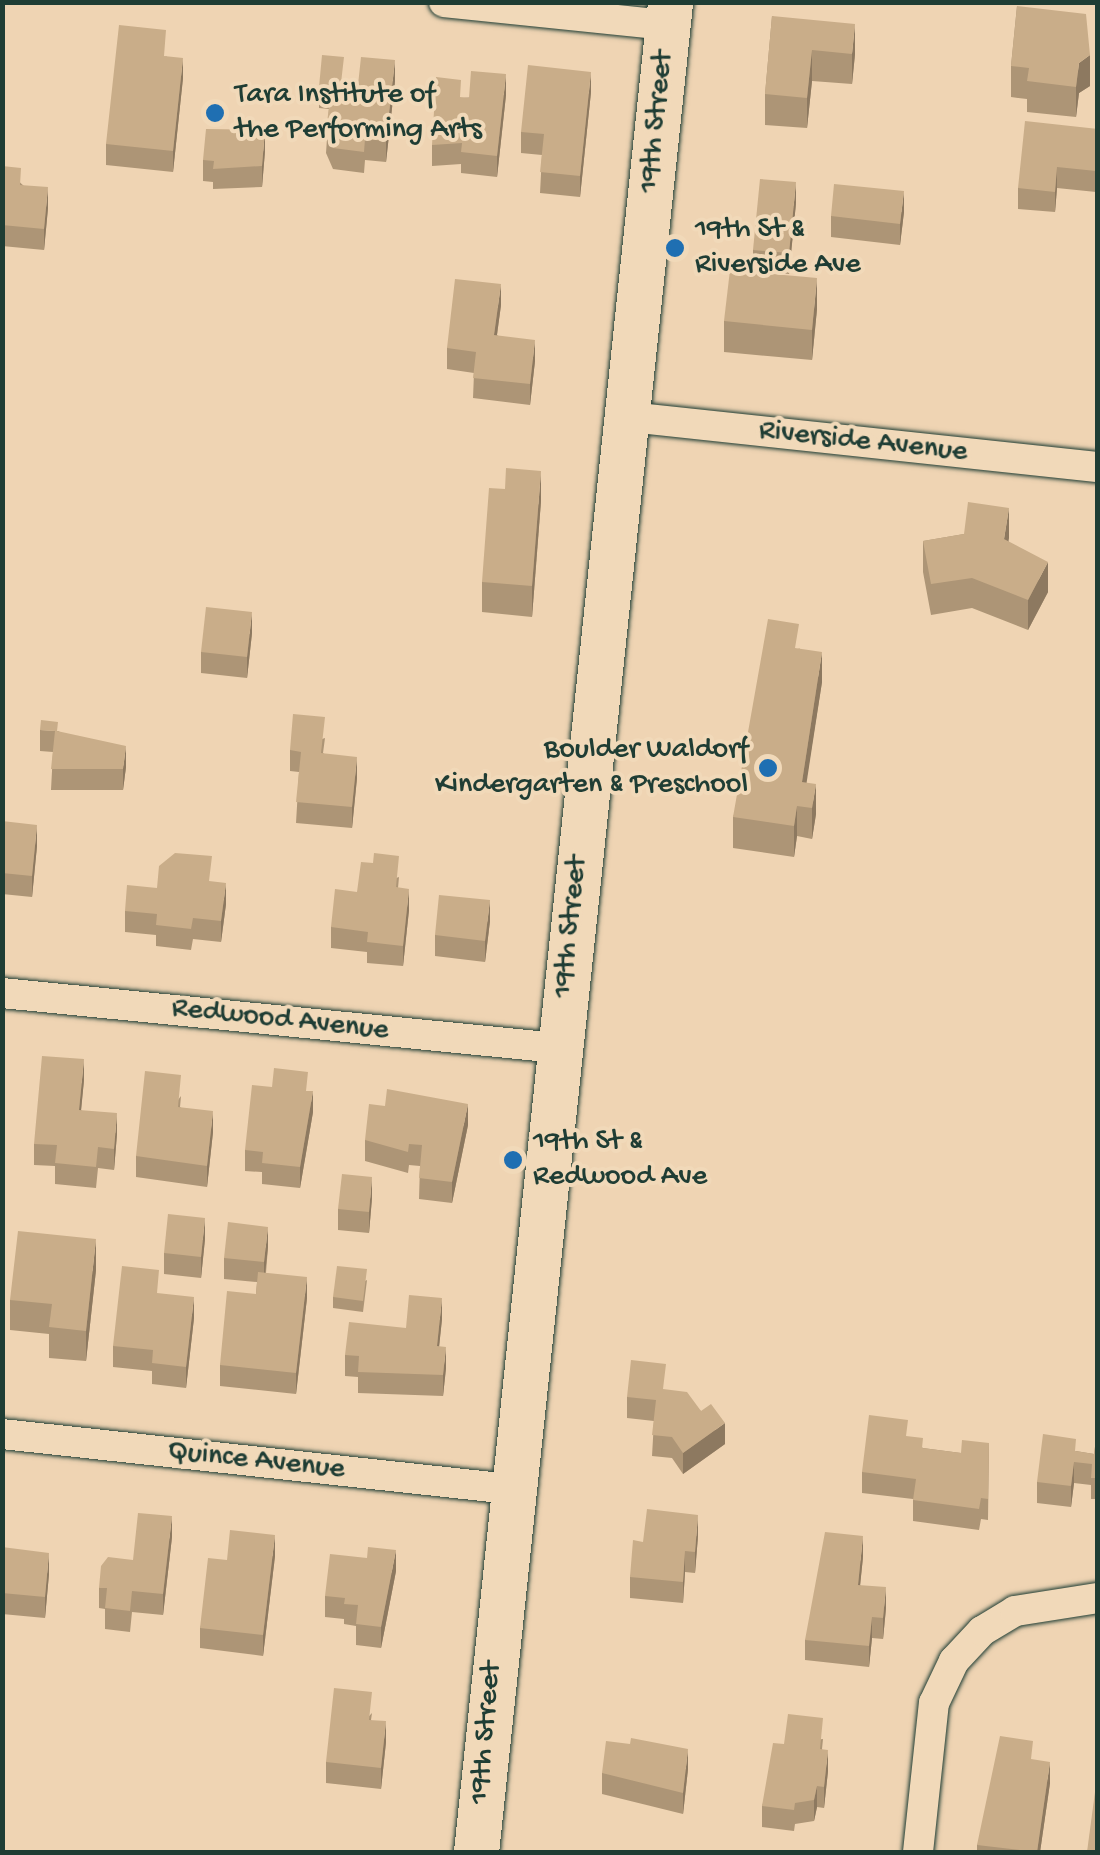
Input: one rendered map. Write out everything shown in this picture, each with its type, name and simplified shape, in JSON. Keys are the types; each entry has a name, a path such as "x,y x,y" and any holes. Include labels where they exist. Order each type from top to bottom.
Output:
{"street":[{"path":"444,2 668,14"},
{"name":"19th Street","path":"476,1852 510,1488 629,418 668,14"},
{"name":"Riverside Avenue","path":"629,418 1098,467"},
{"name":"Redwood Avenue","path":"2,993 558,1048"},
{"name":"Quince Avenue","path":"2,1434 510,1488"},
{"path":"918,1852 934,1704 954,1661 982,1630 1015,1611 1098,1598"}],"building":[{"path":"1017,6 1086,14 1090,55 1079,63 1076,87 1027,81 1029,68 1011,66"},
{"path":"772,16 855,24 852,54 812,50 807,98 765,94"},
{"path":"119,25 166,30 164,56 183,58 173,151 106,144"},
{"path":"322,55 344,57 341,83 358,85 361,57 395,60 386,141 365,139 364,152 333,148 326,132 331,89 319,87"},
{"path":"528,65 591,72 580,176 540,172 544,134 521,132"},
{"path":"471,71 506,74 497,156 461,152 462,143 432,145 436,77 461,80 460,97 469,98"},
{"path":"1025,121 1098,129 1096,171 1057,167 1055,192 1018,188"},
{"path":"206,129 265,130 262,166 213,169 214,161 203,160"},
{"path":"2,166 21,168 20,185 48,187 44,229 2,225"},
{"path":"760,179 796,182 789,253 753,250"},
{"path":"834,184 904,191 900,224 831,216"},
{"path":"730,270 817,278 812,330 724,321"},
{"path":"455,279 501,284 494,335 535,340 530,384 473,378 476,352 447,348"},
{"path":"506,468 541,471 532,586 482,582 489,488 505,489"},
{"path":"968,502 1009,508 1004,539 1048,562 1028,600 972,578 931,584 923,541 964,534"},
{"path":"206,607 252,612 247,657 201,652"},
{"path":"768,619 799,624 795,648 822,652 802,782 816,784 812,808 797,806 794,826 733,817"},
{"path":"293,714 325,717 321,753 357,757 352,807 296,802 301,752 290,750"},
{"path":"41,720 58,722 57,731 126,746 123,769 51,769 55,731 40,730"},
{"path":"2,821 37,825 32,876 2,873"},
{"path":"175,853 212,856 209,881 226,883 221,921 193,918 191,929 156,925 157,914 125,911 127,885 157,888 159,866"},
{"path":"374,853 399,856 396,887 409,889 403,946 367,942 368,932 331,927 335,889 357,892 361,862 373,863"},
{"path":"439,895 490,900 485,941 435,935"},
{"path":"42,1056 84,1059 79,1110 117,1113 114,1149 98,1147 96,1167 55,1163 57,1145 34,1144"},
{"path":"274,1068 308,1072 306,1091 313,1091 300,1167 262,1163 263,1152 245,1150 252,1085 272,1087"},
{"path":"145,1071 181,1075 178,1107 213,1111 207,1166 136,1156"},
{"path":"387,1089 468,1104 452,1182 419,1178 422,1145 409,1144 408,1152 365,1140 369,1104 385,1106"},
{"path":"342,1174 372,1177 369,1212 338,1209"},
{"path":"168,1214 205,1218 201,1257 164,1253"},
{"path":"228,1222 268,1227 264,1262 224,1258"},
{"path":"18,1231 96,1239 86,1331 49,1327 52,1304 10,1300"},
{"path":"122,1266 159,1270 157,1293 194,1297 186,1367 152,1363 153,1350 113,1346"},
{"path":"337,1266 367,1269 363,1301 333,1297"},
{"path":"258,1272 307,1277 296,1373 220,1365 227,1291 256,1294"},
{"path":"409,1295 442,1298 437,1346 446,1347 443,1375 358,1372 359,1356 345,1355 349,1322 406,1328"},
{"path":"631,1360 666,1364 663,1389 687,1392 701,1411 711,1404 725,1423 683,1453 672,1437 652,1435 656,1400 627,1397"},
{"path":"869,1415 908,1420 906,1436 923,1438 922,1448 961,1453 962,1440 989,1443 988,1499 981,1498 979,1509 913,1500 916,1479 862,1472"},
{"path":"1098,1425 1098,1478 1091,1478 1092,1464 1074,1462 1071,1486 1037,1482 1043,1434 1076,1439 1075,1451 1094,1454"},
{"path":"647,1509 698,1515 695,1552 685,1551 683,1582 630,1577 633,1540 643,1542"},
{"path":"138,1513 172,1516 163,1594 132,1591 130,1611 105,1608 107,1588 99,1588 101,1566 108,1557 133,1560"},
{"path":"230,1530 275,1535 263,1635 200,1628 208,1558 227,1560"},
{"path":"825,1532 863,1536 858,1585 886,1587 883,1618 872,1617 869,1646 805,1640"},
{"path":"2,1547 49,1553 45,1597 2,1593"},
{"path":"368,1547 396,1550 381,1627 356,1624 358,1605 344,1604 345,1598 325,1596 330,1554 367,1558"},
{"path":"334,1688 372,1692 369,1720 386,1721 381,1768 326,1762"},
{"path":"788,1714 823,1718 820,1749 828,1750 824,1787 817,1786 814,1800 795,1803 794,1810 762,1806 773,1743 784,1744"},
{"path":"1000,1736 1033,1741 1031,1759 1050,1762 1037,1852 977,1845"},
{"path":"631,1738 688,1749 683,1793 602,1773 606,1741 630,1744"},
{"path":"1095,1792 1098,1852 1087,1852"}],"place":[{"name":"Tara Institute of the Performing Arts","path":"215,113"},
{"name":"19th St & Riverside Ave","path":"675,248"},
{"name":"Boulder Waldorf Kindergarten & Preschool","path":"768,768"},
{"name":"19th St & Redwood Ave","path":"513,1160"}]}
